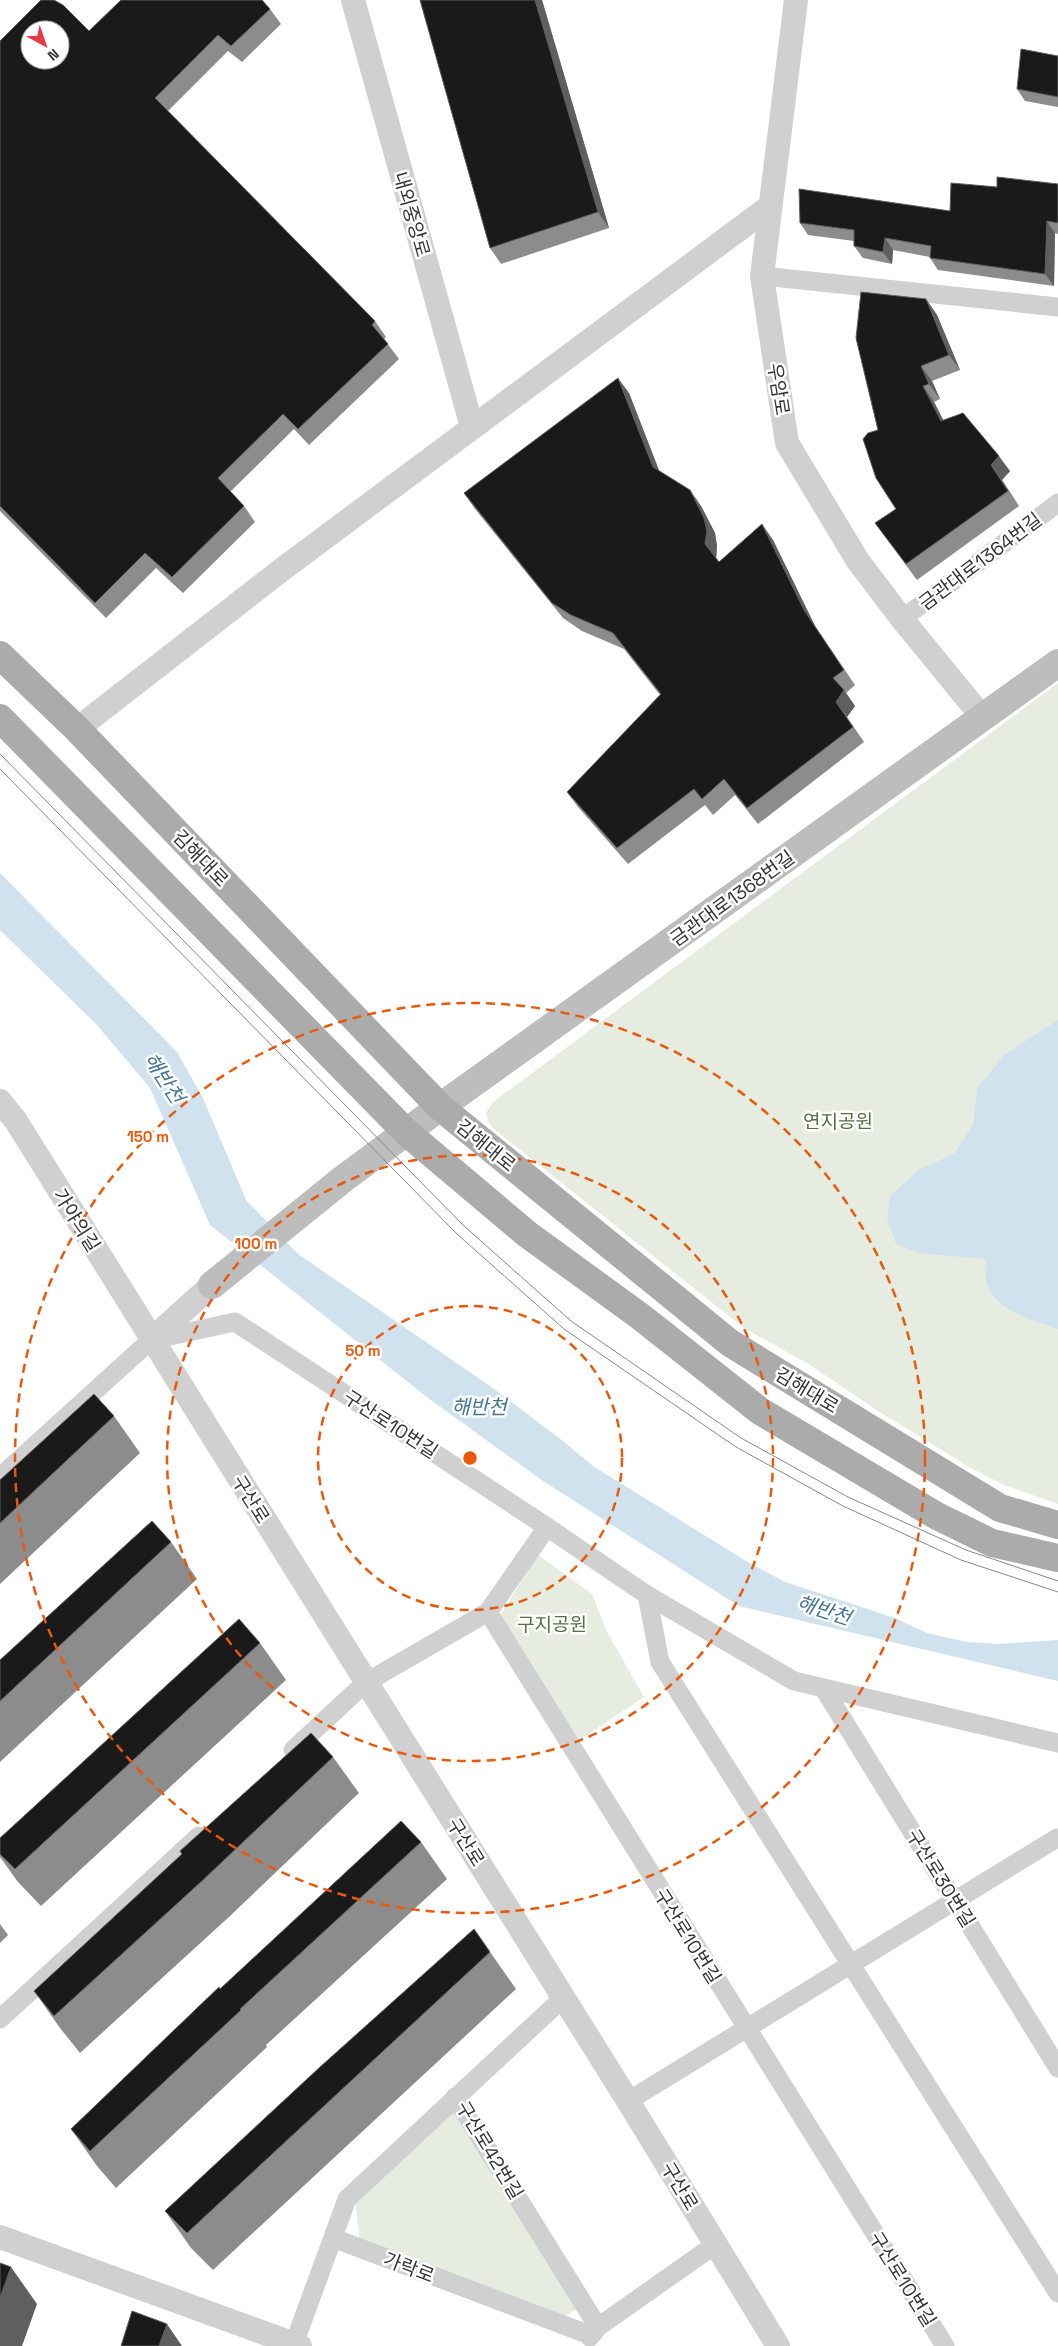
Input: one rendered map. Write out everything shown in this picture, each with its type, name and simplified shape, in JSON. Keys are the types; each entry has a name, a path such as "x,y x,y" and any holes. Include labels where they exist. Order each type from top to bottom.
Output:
{"main road":[{"name":"김해대로","path":"0,654 77,729 440,1107 730,1343 1000,1508 1058,1525"},
{"name":"금관대로1368번길","path":"212,1285 343,1179 440,1107 1058,663"},
{"path":"0,718 406,1132 527,1234 641,1317 760,1411 945,1520 992,1543 1058,1558"}],"street":[{"name":"내외중앙로","path":"353,0 472,427"},
{"name":"우암로","path":"796,0 762,276 787,443 858,561 902,619 983,718"},
{"path":"77,729 284,568 769,207"},
{"path":"762,276 1058,307"},
{"name":"금관대로1364번길","path":"902,619 1058,503"},
{"name":"가야의길","path":"0,1101 16,1121 151,1340"},
{"path":"0,1476 212,1285"},
{"name":"구산로10번길","path":"151,1340 235,1322 647,1595 794,1681 1058,1743"},
{"name":"구산로","path":"151,1340 564,1998 778,2346"},
{"path":"279,1763 366,1683 488,1612 547,1527"},
{"path":"647,1595 660,1662 1058,2293"},
{"name":"구산로10번길","path":"488,1612 944,2346"},
{"name":"구산로30번길","path":"824,1688 1058,2068"},
{"path":"0,2019 214,1822"},
{"path":"628,2101 1058,1836"},
{"name":"구산로42번길","path":"564,1998 455,2097 592,2336"},
{"path":"0,2237 297,2345 347,2199 455,2097"},
{"name":"가락로","path":"333,2238 592,2336"},
{"path":"592,2336 716,2244"}],"green space":[{"name":"연지공원","path":"1058,683 1058,1504 1004,1485 969,1467 878,1411 810,1365 744,1328 495,1130 489,1123 486,1113 493,1102"},
{"name":"구지공원","path":"538,1555 592,1594 607,1632 644,1697 578,1741 504,1640 501,1614"},
{"path":"453,2109 581,2307 561,2318 360,2242 355,2200"}],"water":[{"name":"해반천","path":"0,873 177,1052 203,1098 246,1200 298,1254 490,1386 593,1466 746,1561 785,1582 895,1618 927,1633 967,1642 998,1644 1058,1640 1058,1681 739,1606 543,1481 428,1398 210,1225 150,1088 96,1024 0,930"},
{"path":"1058,1020 1058,1329 1025,1318 1004,1306 995,1298 989,1289 986,1278 986,1259 918,1253 896,1244 887,1218 890,1196 920,1169 954,1154 973,1125 977,1089 1004,1055"}],"building":[{"path":"41,0 54,0 63,5 89,31 121,0 262,0 270,9 231,46 218,35 155,98 375,321 372,325 388,344 298,429 283,414 218,478 244,506 172,577 145,553 95,603 0,506 0,41 20,21 20,70 70,70 70,20 21,20"},
{"path":"420,0 535,0 598,212 490,248"},
{"path":"1021,49 1058,56 1058,97 1017,89"},
{"path":"997,177 1058,184 1058,223 1047,221 1045,274 930,258 931,246 885,238 883,252 854,246 854,230 800,223 799,189 950,211 951,183 997,187"},
{"path":"861,292 926,299 949,355 921,366 929,384 923,386 941,421 963,413 999,456 991,465 1008,491 906,564 875,523 896,509 876,478 863,439 868,433 878,430 856,338"},
{"path":"618,378 653,467 690,490 704,518 707,531 705,544 719,562 762,524 804,610 844,670 833,678 844,690 836,702 853,727 747,808 724,779 702,799 694,789 617,848 567,792 661,694 613,633 571,615 552,603 464,493"},
{"path":"94,1394 114,1416 0,1523 0,1480"},
{"path":"152,1521 171,1542 0,1701 0,1660"},
{"path":"239,1619 260,1643 15,1869 0,1854 0,1838"},
{"path":"311,1733 333,1757 204,1879 54,2016 34,1991 182,1854 180,1851"},
{"path":"401,1821 421,1842 90,2151 71,2129 219,1987 220,1989"},
{"path":"474,1929 490,1952 187,2233 165,2211 320,2067"},
{"path":"0,2263 11,2267 0,2298"},
{"path":"132,2311 167,2324 159,2346 121,2346"}],"tram line":[{"path":"0,754 464,1226 571,1321 741,1438 848,1497 966,1550 1058,1581"},
{"path":"0,769 457,1234 564,1329 736,1447 843,1506 961,1560 1058,1592"}]}
